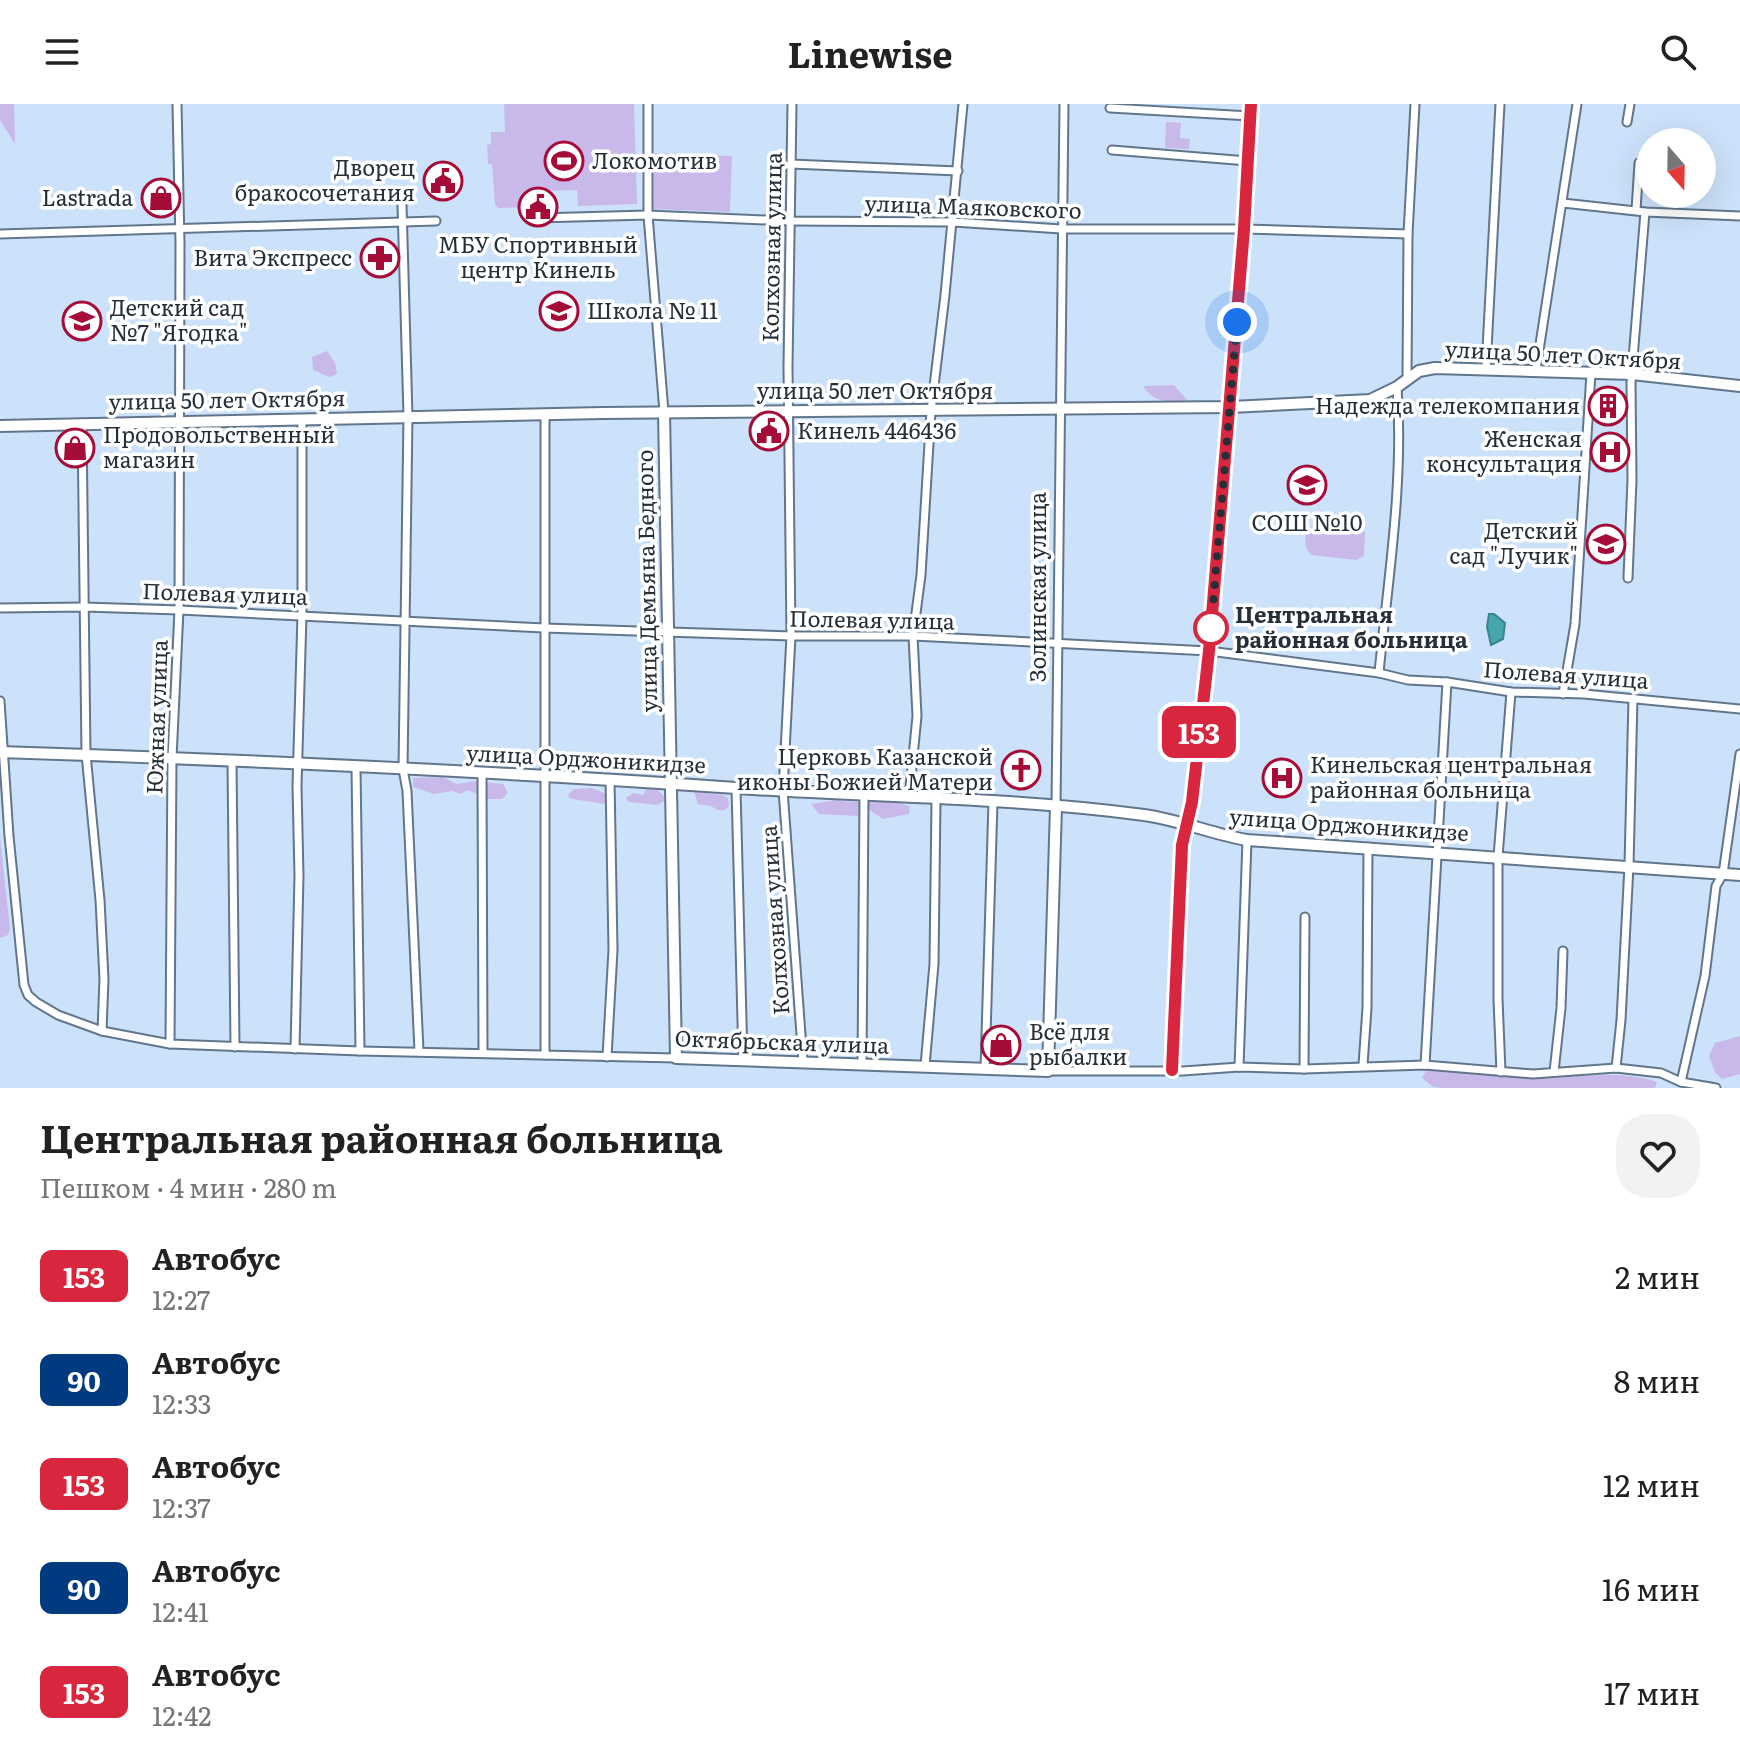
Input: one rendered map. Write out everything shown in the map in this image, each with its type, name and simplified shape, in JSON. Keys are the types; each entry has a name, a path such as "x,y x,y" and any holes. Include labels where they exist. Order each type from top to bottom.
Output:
{"main road":[{"path":"1187,822 1192,802 1209,651 1244,229 1251,104"},
{"name":"улица 50 лет Октября","path":"0,426 664,412 1059,411 1230,407 1359,401 1381,396 1419,371 1435,368 1632,374 1740,386"},
{"name":"улица Демьяна Бедного","path":"664,412 676,1058"},
{"name":"улица Орджоникидзе","path":"2,752 671,782 993,802 1142,814 1187,822 1217,835 1247,840 1740,875"},
{"name":"Золинская улица","path":"1048,1071 1056,807"},
{"name":"Октябрьская улица","path":"676,1058 1048,1071"}],"street":[{"name":"Южная улица","path":"170,1044 172,758 179,610 180,229 177,104"},
{"name":"улица Демьяна Бедного","path":"648,104 648,215 664,412"},
{"name":"Колхозная улица","path":"792,104 788,411 791,636 783,790 803,1062"},
{"path":"909,798 917,716 913,636 921,575 931,411 963,104"},
{"name":"Золинская улица","path":"1056,807 1064,104"},
{"path":"1407,378 1408,234 1415,104"},
{"path":"1486,368 1500,104"},
{"path":"1536,370 1577,104"},
{"path":"1627,122 1630,104"},
{"path":"1110,108 1250,116"},
{"path":"1112,150 1248,161"},
{"path":"791,164 958,171"},
{"path":"1563,203 1645,212 1740,216"},
{"path":"402,205 408,416 403,769 407,791 419,1051"},
{"path":"1628,578 1632,374 1645,212"},
{"name":"улица Маяковского","path":"537,218 648,215 790,221 953,222 1061,229 1244,229 1408,234"},
{"path":"0,234 436,221"},
{"path":"1563,694 1575,624 1591,373"},
{"path":"1379,673 1395,502 1399,424 1397,387"},
{"path":"545,414 545,1055"},
{"path":"295,1049 302,420"},
{"path":"82,423 86,754 100,900 104,979 102,1031"},
{"name":"Полевая улица","path":"0,608 179,610 544,628 791,636 913,636 1209,651 1511,692 1633,698 1740,709"},
{"path":"1425,1065 1447,682"},
{"path":"1501,1072 1498,857 1511,692"},
{"path":"1616,1068 1629,866 1633,698"},
{"path":"0,701 2,752"},
{"name":"Октябрьская улица","path":"2,752 24,985 28,995 45,1009 102,1031 170,1044 676,1058"},
{"path":"1681,1082 1705,976 1716,886 1723,874 1740,754"},
{"path":"232,761 235,1047"},
{"path":"356,767 360,1051"},
{"path":"482,774 483,1053"},
{"path":"607,1057 613,950 610,779"},
{"path":"736,788 743,1060"},
{"path":"862,1064 864,796"},
{"path":"925,1066 934,964 936,799"},
{"path":"985,1069 993,802"},
{"path":"1172,1070 1182,845 1187,822"},
{"path":"1239,1067 1247,840"},
{"path":"1363,1065 1367,1008 1368,847"},
{"path":"1304,1069 1305,917"},
{"path":"1554,1072 1563,951"},
{"name":"Октябрьская улица","path":"1048,1071 1425,1065 1533,1074 1616,1068 1661,1073 1681,1082 1716,1088"}],"shaded area":[{"path":"0,104 14,104 15,144 0,120"},
{"name":"Локомотив","path":"504,104 634,104 637,204 578,206 577,190 535,191 535,207 498,208 495,205 492,164 488,164 487,145 491,144 491,132 505,132"},
{"path":"1166,122 1181,123 1180,138 1190,139 1189,149 1165,148"},
{"path":"655,153 732,156 730,212 653,209"},
{"path":"327,351 335,363 337,374 329,377 313,370 312,357"},
{"path":"1174,385 1187,400 1162,400 1151,396 1143,386"},
{"path":"1312,526 1365,532 1364,556 1356,560 1312,555 1307,550 1305,540 1307,530"},
{"path":"1489,614 1494,614 1505,623 1503,639 1491,645 1487,627"},
{"path":"442,777 457,784 475,781 503,784 508,793 502,799 488,799 468,790 460,794 452,791 434,794 413,787 413,778"},
{"path":"648,786 657,789 666,799 658,805 628,802 626,798 633,793 643,795"},
{"path":"592,788 606,794 609,801 603,804 569,798 574,789"},
{"path":"694,792 722,795 728,798 729,806 725,810 717,810 698,804"},
{"path":"837,800 893,802 910,807 909,814 883,819 868,809 857,816 819,814 811,804"},
{"path":"0,837 10,929 8,935 0,938"},
{"path":"1740,1036 1740,1074 1722,1079 1715,1072 1709,1056 1715,1043"},
{"path":"1463,1070 1525,1078 1608,1075 1657,1082 1655,1088 1441,1088 1433,1087 1422,1078 1426,1071"}],"bus line":[{"name":"153","path":"1172,1070 1182,845 1192,802 1209,651 1230,416 1251,104"}],"place":[{"name":"Локомотив","path":"564,161"},
{"name":"Дворец бракосочетания","path":"443,181"},
{"name":"Lastrada","path":"161,198"},
{"name":"МБУ Спортивный центр Кинель","path":"538,207"},
{"name":"Вита Экспресс","path":"380,258"},
{"name":"Школа № 11","path":"559,311"},
{"name":"Детский сад №7 \"Ягодка\"","path":"82,321"},
{"name":"Надежда телекомпания","path":"1608,406"},
{"name":"Кинель 446436","path":"769,431"},
{"name":"Продовольственный магазин","path":"75,448"},
{"name":"Женская консультация","path":"1610,452"},
{"name":"СОШ №10","path":"1307,485"},
{"name":"Детский сад \"Лучик\"","path":"1606,544"},
{"name":"Центральная районная больница","path":"1211,628"},
{"name":"Церковь Казанской иконы Божией Матери","path":"1021,770"},
{"name":"Кинельская центральная районная больница","path":"1282,778"},
{"name":"Всё для рыбалки","path":"1001,1045"}],"route":[{"path":"1211,628 1237,322"}]}
